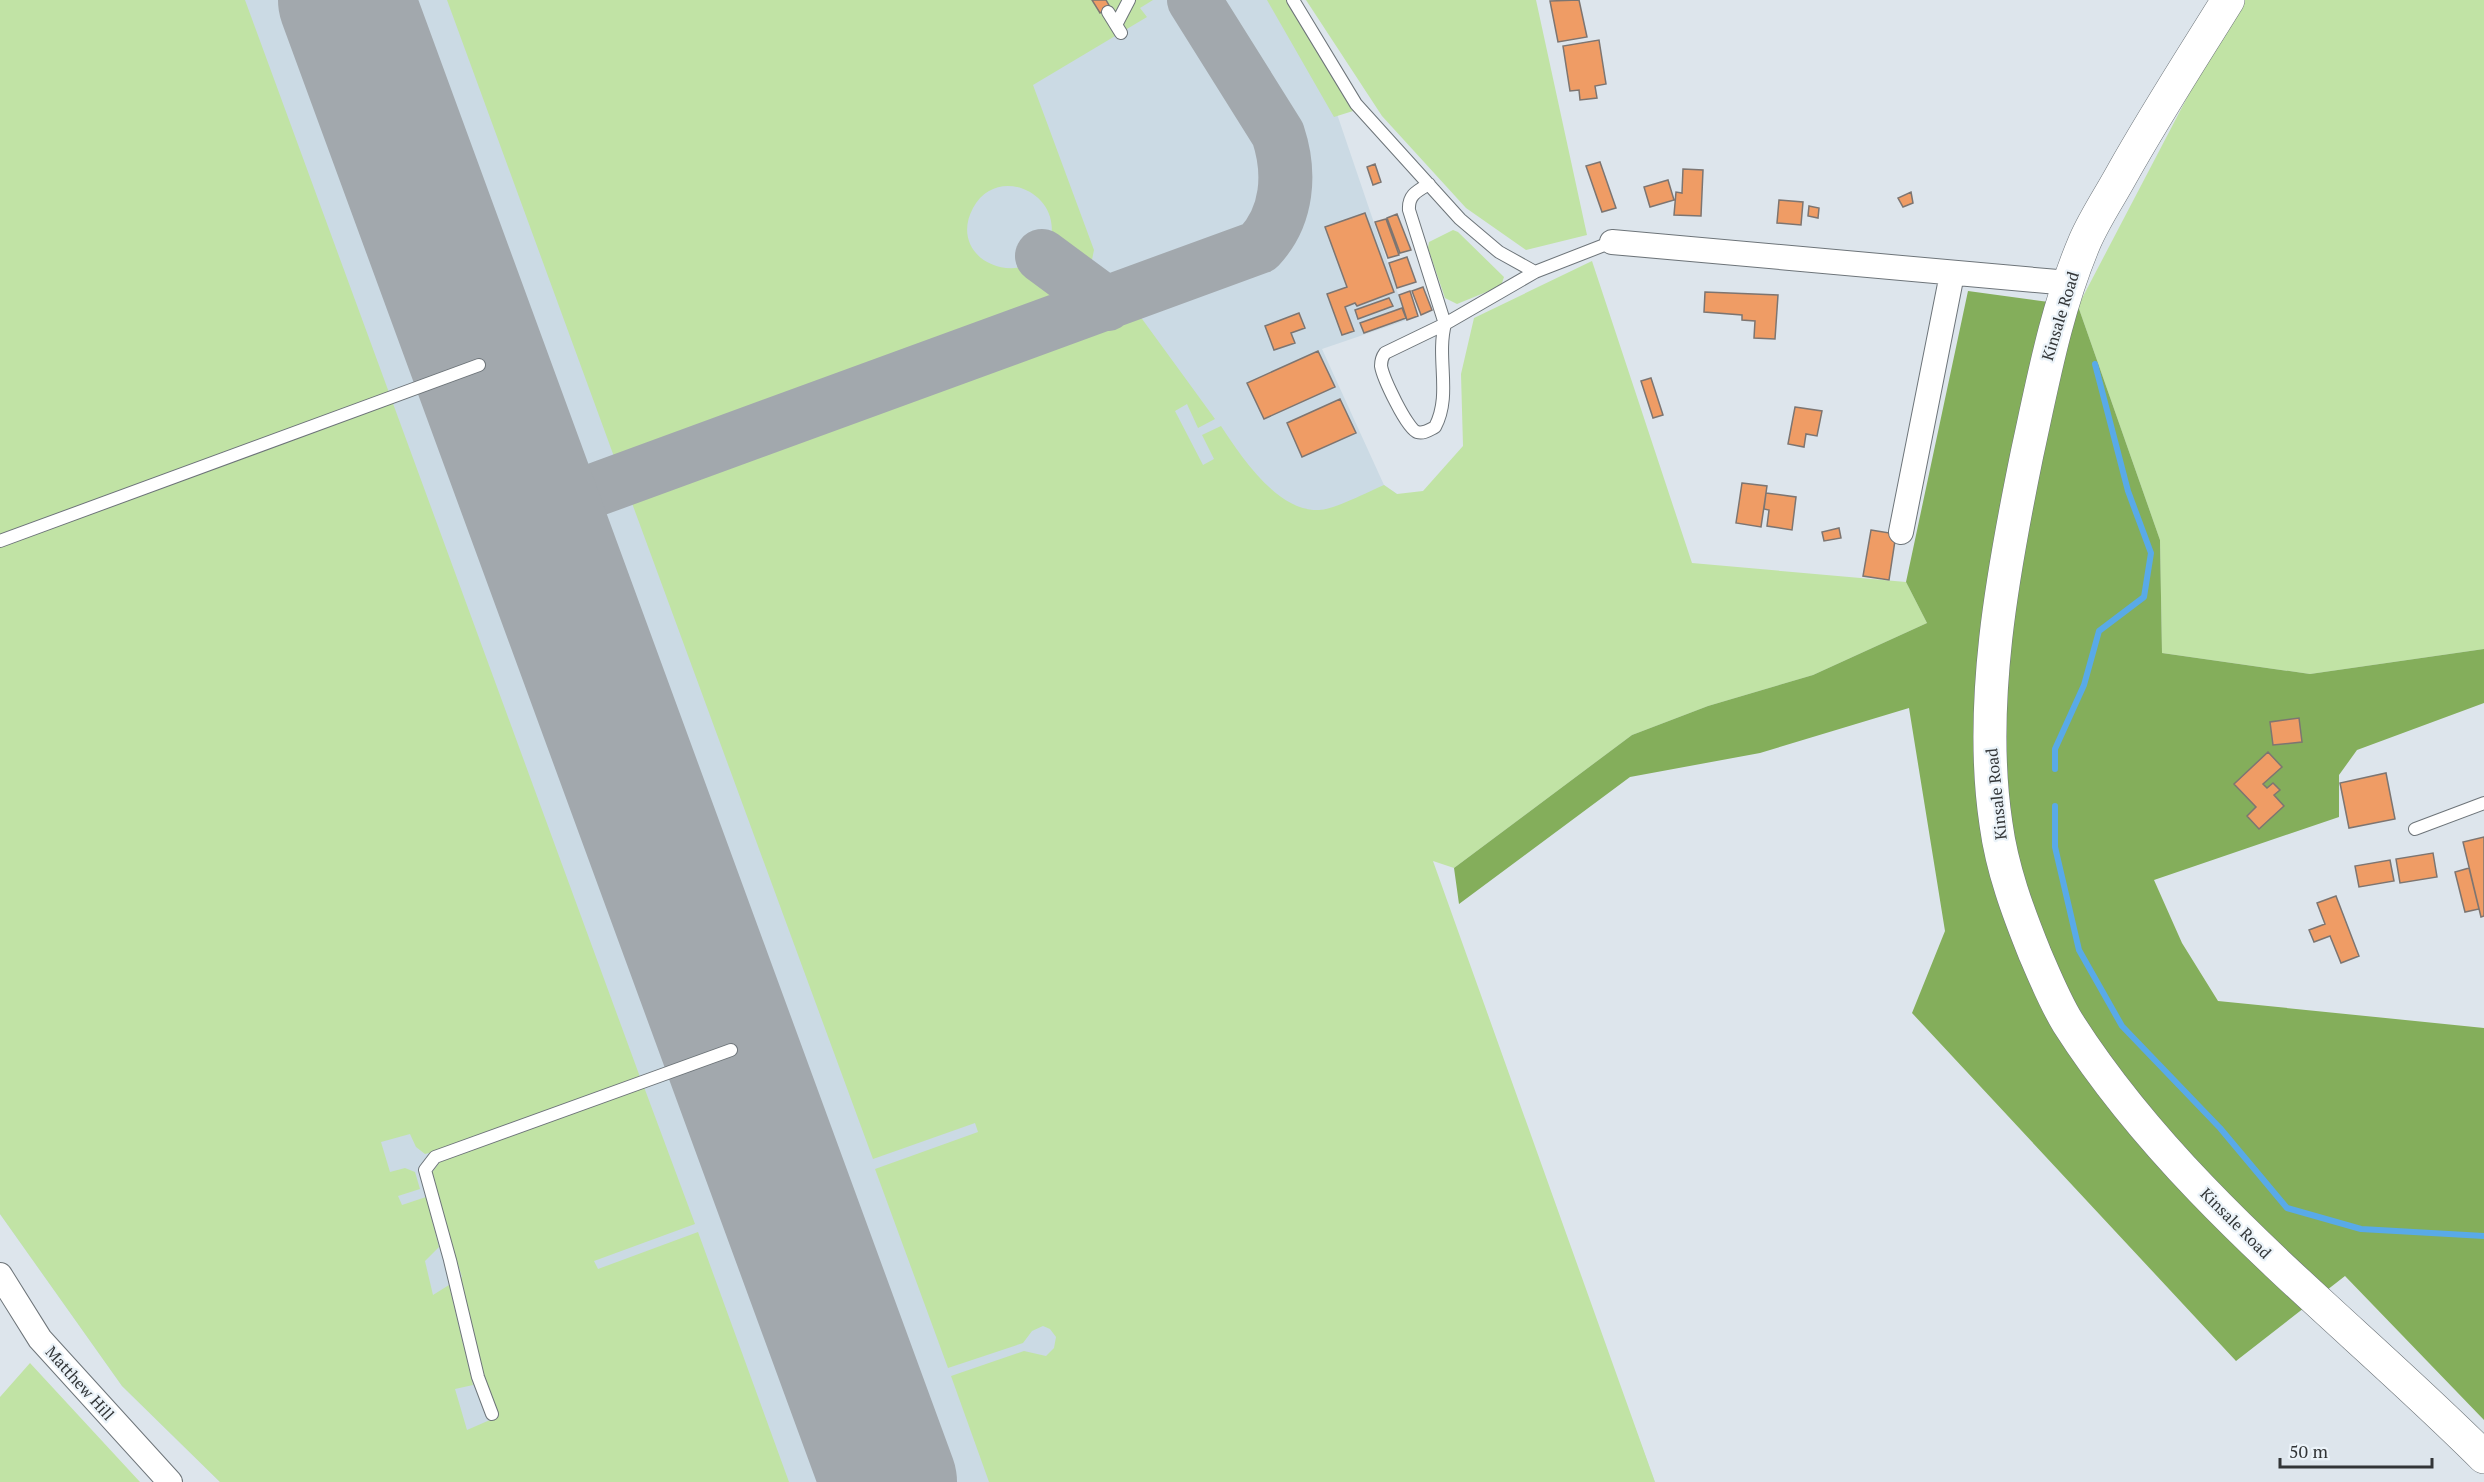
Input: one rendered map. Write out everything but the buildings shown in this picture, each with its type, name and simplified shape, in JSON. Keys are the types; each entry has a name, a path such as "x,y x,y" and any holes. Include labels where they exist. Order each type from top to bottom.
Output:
{"main road":[{"name":"Kinsale Road","path":"2228,0 2086,237 2069,283 2049,350 2016,507 1992,694 1990,770 1996,826 2008,880 2023,923 2067,1021 2165,1152 2269,1258 2442,1415 2484,1457"}],"street":[{"path":"1612,242 2069,283"},
{"path":"1901,532 1952,273"},
{"name":"Matthew Hill","path":"0,1275 40,1339 170,1482"}],"lane":[{"path":"1108,12 1119,29 1129,0"},
{"path":"1293,0 1356,104 1460,219 1498,252 1535,272"},
{"path":"1429,184 1413,194 1408,201 1445,324 1441,340 1443,404 1440,419 1435,427 1425,432 1417,432 1408,426 1382,369 1381,358 1385,353 1445,324 1535,272 1612,242"},
{"path":"0,541 479,365"},
{"path":"2415,829 2484,803"},
{"path":"492,1414 478,1377 450,1260 425,1170 435,1157 730,1050"}],"shaded area":[{"path":"0,0 1276,0 1337,114 1407,320 1322,349 1384,485 1397,494 1302,531 1655,1482 220,1482 122,1386 0,1214"}],"green space":[{"path":"0,0 245,0 640,1077 433,1152 425,1154 416,1147 410,1134 381,1142 390,1172 405,1168 415,1172 420,1189 398,1196 402,1205 426,1197 439,1247 425,1261 433,1295 449,1285 473,1385 455,1389 467,1430 499,1416 483,1378 458,1278 462,1277 430,1175 440,1162 644,1087 695,1224 594,1261 598,1269 698,1232 789,1482 220,1482 122,1386 0,1214"},
{"path":"447,0 1153,0 1140,8 1147,17 1033,85 1094,250 1088,279 1048,247 1052,229 1049,213 1040,200 1028,191 1013,186 998,187 984,194 973,208 968,223 968,236 972,248 981,258 1005,268 1034,263 1043,266 1077,292 1068,302 616,462"},
{"path":"1267,0 1286,0 1353,111 1334,117"},
{"path":"1306,0 1536,0 1587,235 1526,250 1466,208 1382,116"},
{"path":"2245,0 2484,0 2484,649 2310,674 2162,653 2160,540 2078,306 2212,50"},
{"path":"1453,230 1458,232 1504,277 1501,286 1457,304 1445,298 1428,248 1429,242"},
{"path":"1592,261 1692,563 1906,582 1927,623 1813,675 1708,706 1632,735 1454,868 1433,861 1655,1482 989,1482 951,1376 1024,1351 1046,1356 1054,1348 1056,1337 1050,1329 1043,1326 1032,1331 1023,1343 948,1368 875,1169 978,1132 975,1123 873,1159 629,495 1137,312 1215,419 1198,428 1187,404 1175,411 1203,465 1214,459 1202,435 1221,426 1262,480 1289,502 1304,508 1319,510 1333,507 1384,485 1397,494 1423,491 1463,446 1461,374 1474,318"},
{"path":"1968,291 2078,306 2160,540 2162,653 2310,674 2484,649 2484,703 2357,750 2339,775 2339,817 2154,880 2182,943 2218,1001 2484,1028 2484,1420 2345,1276 2236,1361 1912,1013 1945,931 1909,708 1760,753 1630,777 1459,904 1454,868 1632,735 1708,706 1813,675 1927,623 1906,582"},
{"path":"30,1363 140,1482 0,1482 0,1397"}],"waterway":[{"path":"2055,769 2055,749 2084,685 2099,631 2144,597 2151,553 2128,491 2095,364"},
{"path":"2055,806 2055,847 2079,950 2122,1026 2220,1128 2287,1208 2361,1229 2484,1236"}],"taxiway":[{"path":"551,560 558,524 581,495 1259,247 1269,235 1281,208 1285,179 1282,149 1278,134 1194,0"},
{"path":"1042,256 1107,304"},
{"path":"515,463 546,485 581,495"}],"runway":[{"path":"346,0 889,1482"}]}
